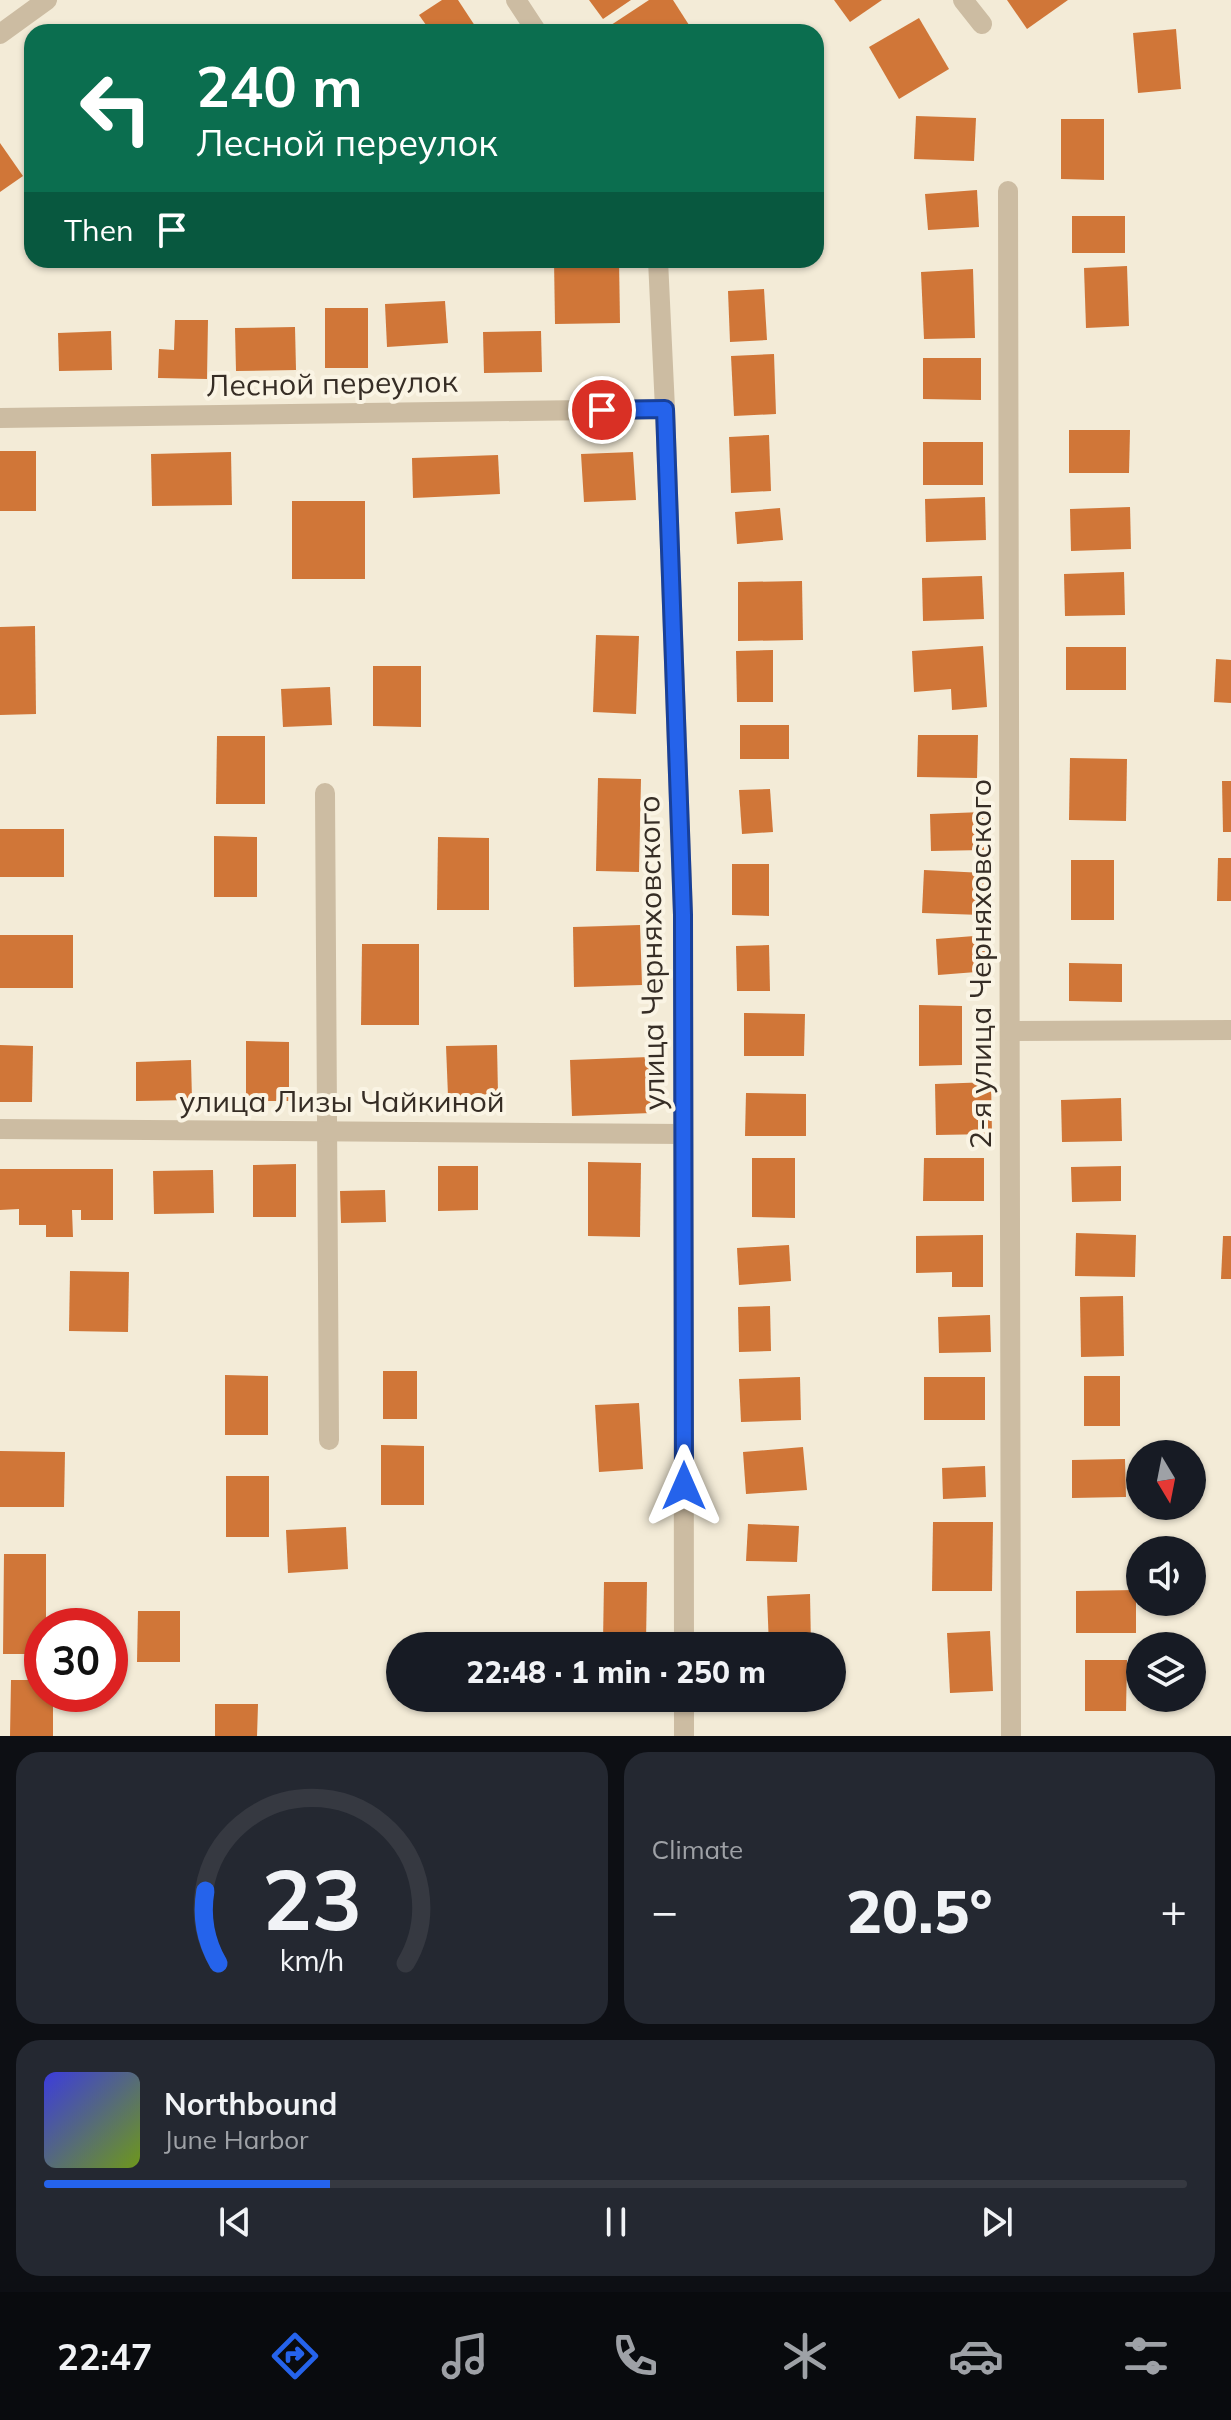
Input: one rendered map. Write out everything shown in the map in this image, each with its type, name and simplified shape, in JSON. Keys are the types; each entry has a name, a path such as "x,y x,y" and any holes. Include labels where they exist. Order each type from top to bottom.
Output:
{"street":[{"path":"0,34 47,0"},
{"path":"516,0 532,24"},
{"path":"963,0 982,24"},
{"name":"2-я улица Черняховского","path":"1008,191 1011,1736"},
{"name":"улица Черняховского","path":"658,268 683,915 684,1632"},
{"name":"Лесной переулок","path":"0,418 665,409"},
{"path":"325,793 329,1440"},
{"path":"1010,1031 1231,1030"},
{"name":"улица Лизы Чайкиной","path":"0,1129 683,1134"},
{"path":"684,1712 684,1736"}],"building":[{"path":"442,0 458,0 474,24 425,24 419,15"},
{"path":"589,0 631,0 603,19"},
{"path":"649,0 673,0 688,24 613,24"},
{"path":"834,0 882,0 850,22"},
{"path":"1007,0 1068,0 1027,29"},
{"path":"919,18 949,69 899,99 869,47"},
{"path":"1176,29 1181,89 1138,93 1133,33"},
{"path":"916,116 976,118 974,161 914,159"},
{"path":"1061,119 1104,119 1104,180 1061,179"},
{"path":"0,143 23,176 0,192"},
{"path":"977,190 979,227 928,230 925,194"},
{"path":"1072,216 1125,216 1125,253 1072,253"},
{"path":"1127,266 1129,326 1086,328 1084,268"},
{"path":"554,268 619,268 620,323 555,324"},
{"path":"973,269 975,338 924,339 921,272"},
{"path":"764,289 767,340 730,342 728,291"},
{"path":"445,301 448,343 387,347 385,304"},
{"path":"325,308 368,308 368,368 325,368"},
{"path":"175,320 208,320 207,379 158,378 159,349 174,350"},
{"path":"295,327 296,370 236,371 235,328"},
{"path":"111,331 112,370 59,371 58,333"},
{"path":"541,331 542,372 484,373 483,332"},
{"path":"774,354 776,414 734,416 731,356"},
{"path":"923,358 981,358 981,400 923,399"},
{"path":"1069,430 1130,430 1129,473 1069,473"},
{"path":"769,435 771,491 731,493 729,437"},
{"path":"923,442 983,442 983,485 923,485"},
{"path":"0,451 36,451 36,511 0,511"},
{"path":"231,452 232,505 152,506 151,454"},
{"path":"633,452 636,500 584,502 581,454"},
{"path":"498,455 500,494 413,498 412,458"},
{"path":"985,497 986,540 926,542 925,499"},
{"path":"292,501 365,501 365,579 292,579"},
{"path":"1130,507 1131,549 1071,551 1070,509"},
{"path":"780,508 783,540 737,544 735,512"},
{"path":"1124,572 1125,615 1065,616 1064,574"},
{"path":"982,576 984,619 923,621 922,578"},
{"path":"802,581 803,640 738,641 738,582"},
{"path":"35,626 36,714 0,715 0,627"},
{"path":"596,635 639,636 636,714 593,712"},
{"path":"983,646 987,707 952,710 951,689 914,692 912,651"},
{"path":"1066,647 1126,647 1126,690 1066,690"},
{"path":"773,650 773,702 737,702 736,651"},
{"path":"1216,659 1231,660 1231,703 1214,702"},
{"path":"373,666 421,666 421,727 373,726"},
{"path":"330,687 332,725 283,727 281,689"},
{"path":"740,725 789,725 789,759 740,759"},
{"path":"918,735 978,735 977,778 917,777"},
{"path":"217,736 265,736 265,804 216,804"},
{"path":"1070,758 1127,759 1126,821 1069,820"},
{"path":"598,778 641,779 639,872 596,871"},
{"path":"1222,781 1231,781 1231,832 1223,832"},
{"path":"770,789 773,832 742,834 739,790"},
{"path":"983,812 984,850 931,851 930,814"},
{"path":"0,829 64,829 64,877 0,877"},
{"path":"214,836 257,837 257,897 214,897"},
{"path":"438,837 489,838 489,910 437,910"},
{"path":"1218,858 1231,858 1231,901 1217,901"},
{"path":"1071,860 1114,860 1114,920 1071,920"},
{"path":"732,864 769,864 769,916 732,915"},
{"path":"924,870 984,873 982,915 922,913"},
{"path":"640,925 642,985 574,987 573,927"},
{"path":"0,935 73,935 73,988 0,988"},
{"path":"987,935 989,971 938,975 936,939"},
{"path":"362,944 419,944 419,1025 361,1025"},
{"path":"769,945 770,991 737,991 736,946"},
{"path":"1069,963 1122,964 1122,1002 1069,1001"},
{"path":"919,1005 962,1006 962,1065 919,1066"},
{"path":"744,1013 805,1014 804,1056 744,1056"},
{"path":"246,1041 289,1042 289,1101 246,1101"},
{"path":"0,1045 33,1046 32,1102 0,1102"},
{"path":"497,1045 498,1094 448,1096 446,1046"},
{"path":"649,1057 651,1113 572,1116 570,1060"},
{"path":"191,1060 192,1100 136,1101 136,1062"},
{"path":"991,1082 992,1134 936,1135 935,1084"},
{"path":"746,1093 806,1094 806,1136 745,1136"},
{"path":"1121,1098 1122,1141 1062,1142 1061,1100"},
{"path":"752,1158 795,1158 795,1218 752,1217"},
{"path":"924,1158 984,1158 984,1201 923,1201"},
{"path":"588,1162 641,1163 640,1237 588,1236"},
{"path":"296,1164 296,1217 253,1217 253,1165"},
{"path":"438,1166 478,1166 478,1210 438,1211"},
{"path":"1121,1166 1121,1201 1072,1202 1071,1167"},
{"path":"0,1169 113,1169 113,1220 81,1220 81,1210 72,1210 73,1237 46,1237 46,1225 19,1225 19,1209 0,1210"},
{"path":"213,1170 214,1213 154,1214 153,1171"},
{"path":"385,1190 386,1222 341,1223 340,1191"},
{"path":"1076,1233 1136,1235 1135,1277 1075,1276"},
{"path":"983,1235 983,1287 952,1287 952,1272 916,1273 916,1236"},
{"path":"1223,1236 1231,1236 1231,1279 1221,1279"},
{"path":"789,1245 791,1281 739,1285 737,1248"},
{"path":"70,1271 129,1272 128,1332 69,1331"},
{"path":"1123,1296 1124,1356 1081,1357 1080,1297"},
{"path":"770,1306 771,1351 739,1352 738,1307"},
{"path":"990,1315 991,1352 939,1353 938,1317"},
{"path":"383,1371 417,1371 417,1419 383,1419"},
{"path":"225,1375 268,1376 268,1435 225,1435"},
{"path":"1084,1376 1120,1376 1120,1426 1084,1426"},
{"path":"800,1377 801,1420 741,1422 739,1379"},
{"path":"924,1377 985,1377 985,1420 924,1420"},
{"path":"639,1403 643,1469 599,1472 595,1405"},
{"path":"381,1445 424,1446 424,1505 381,1505"},
{"path":"803,1447 807,1490 746,1494 743,1452"},
{"path":"0,1451 65,1452 64,1507 0,1507"},
{"path":"1125,1459 1126,1497 1072,1498 1072,1460"},
{"path":"985,1466 986,1497 943,1499 942,1468"},
{"path":"226,1476 269,1476 269,1537 226,1537"},
{"path":"933,1522 993,1522 992,1591 932,1591"},
{"path":"748,1524 799,1526 797,1562 746,1561"},
{"path":"346,1527 348,1569 288,1573 286,1530"},
{"path":"4,1554 46,1554 46,1608 24,1608 24,1654 3,1654"},
{"path":"604,1582 647,1582 646,1632 603,1632"},
{"path":"1126,1590 1126,1616 1136,1616 1136,1632 1076,1633 1076,1591"},
{"path":"810,1594 811,1632 768,1632 767,1596"},
{"path":"138,1611 180,1611 180,1662 137,1662"},
{"path":"990,1631 993,1691 950,1693 947,1633"},
{"path":"1085,1660 1126,1660 1126,1711 1085,1711"},
{"path":"11,1680 24,1680 24,1712 53,1712 53,1736 10,1736"},
{"path":"215,1704 258,1704 257,1736 215,1736"}],"route":[{"path":"602,410 665,409 683,915 684,1486"}]}
